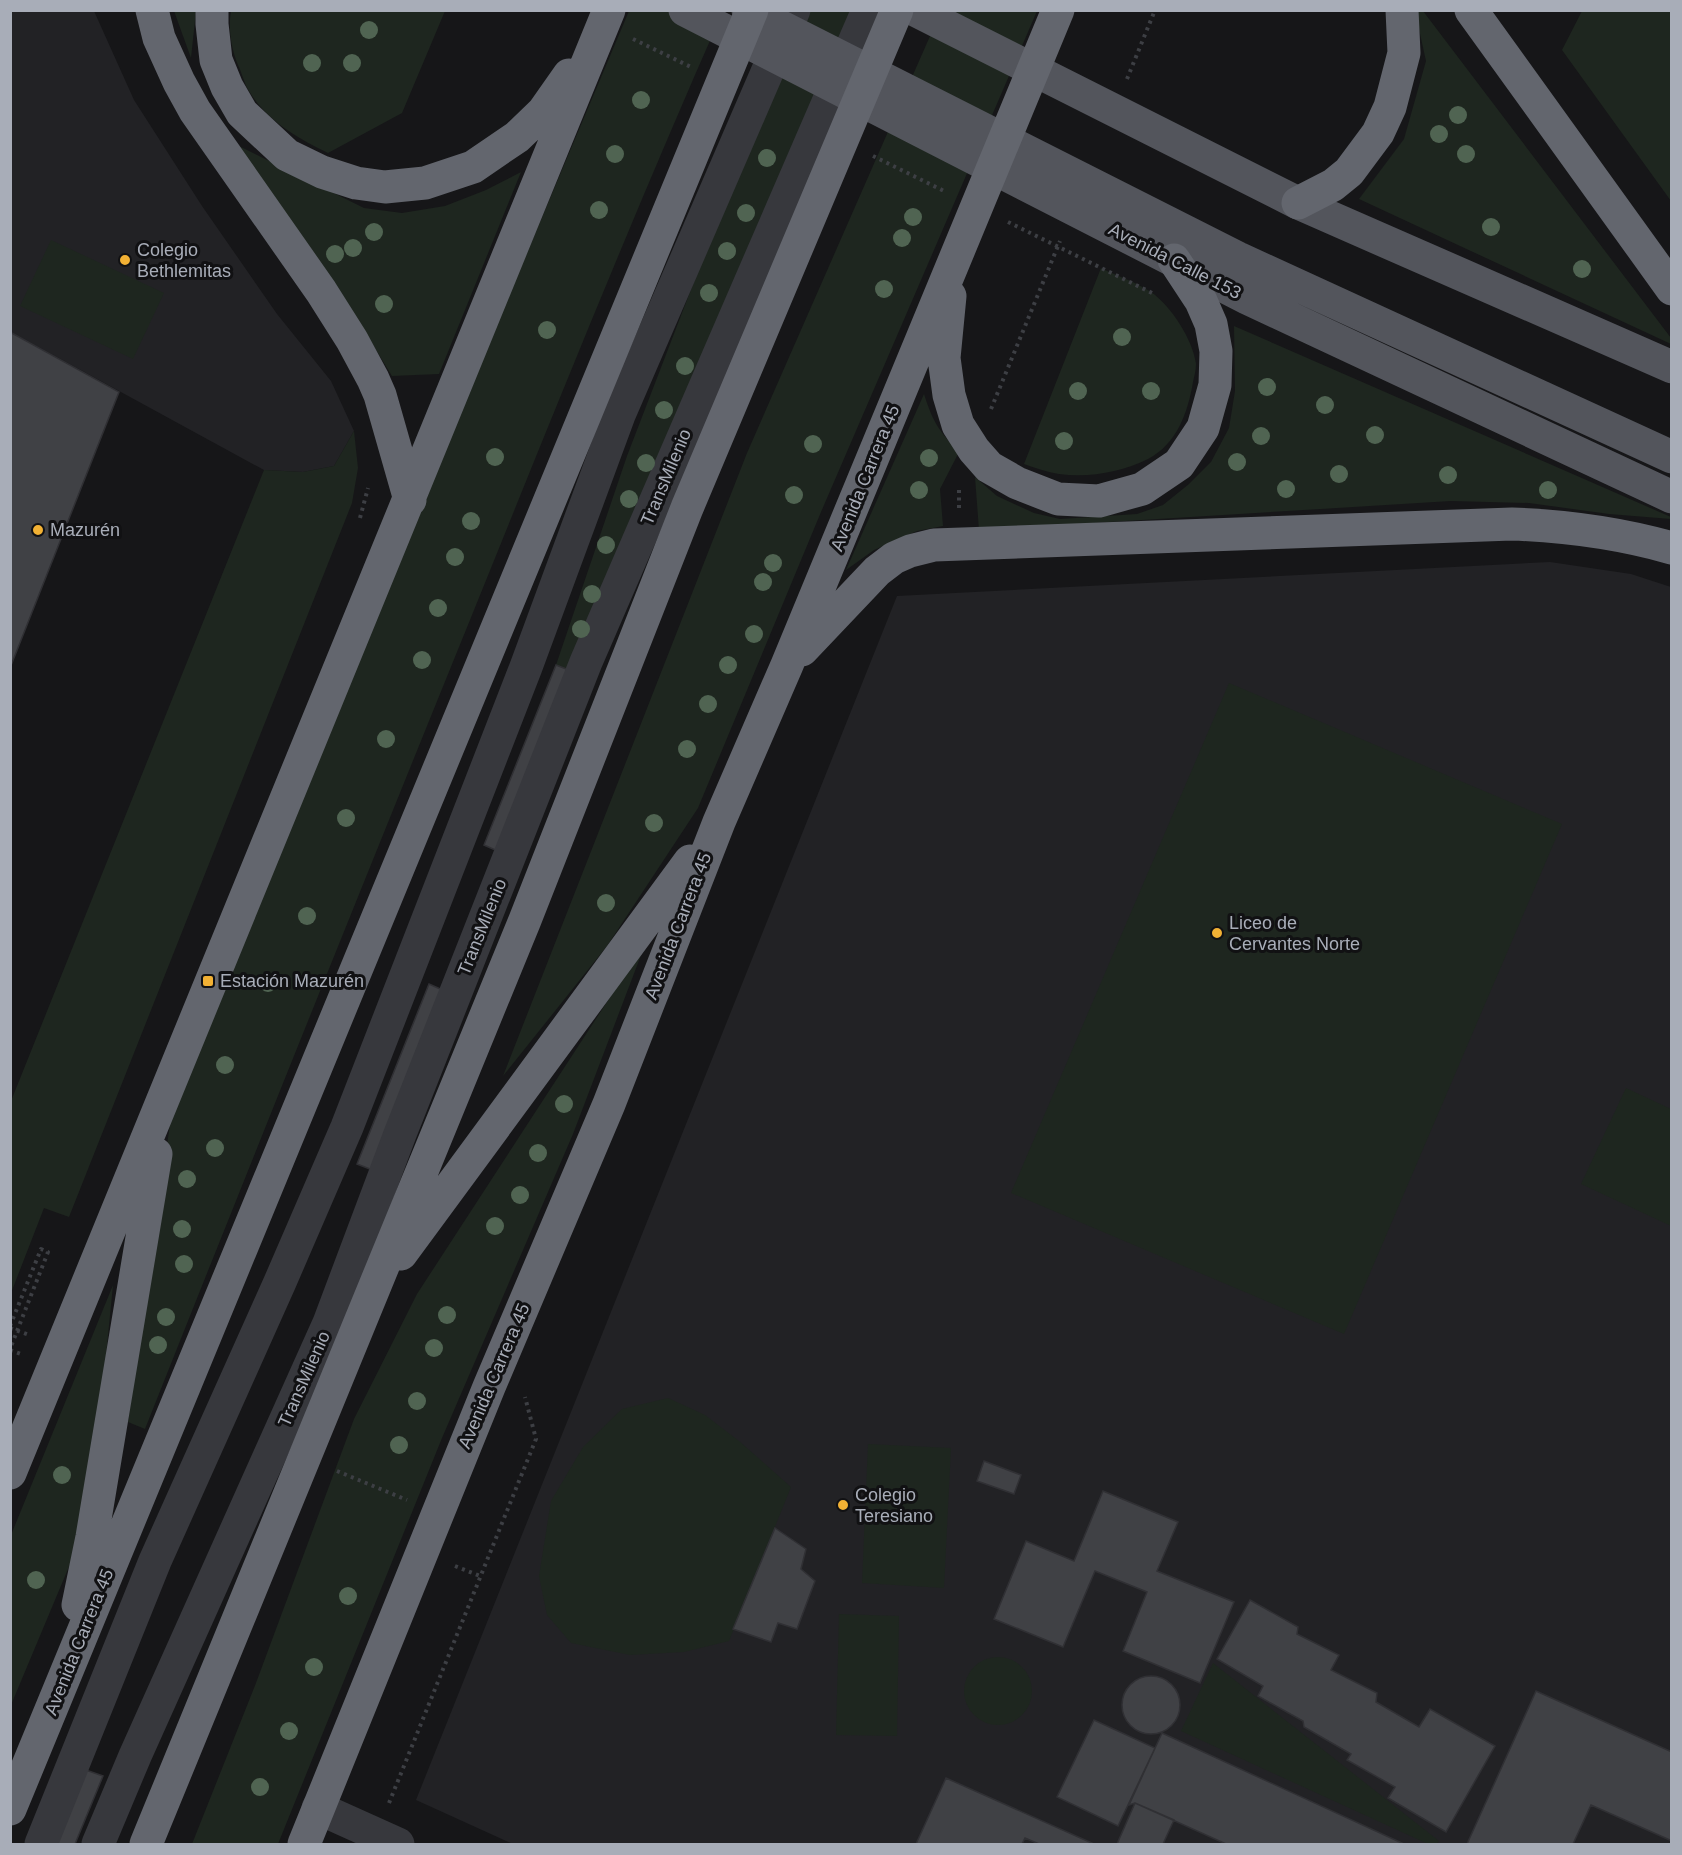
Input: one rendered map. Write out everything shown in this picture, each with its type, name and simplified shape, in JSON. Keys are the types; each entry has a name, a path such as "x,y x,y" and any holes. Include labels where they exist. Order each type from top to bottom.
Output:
{"highway":[{"path":"152,10 159,38 195,111 321,291 374,379 410,500"},
{"path":"212,10 216,60 227,87 242,113 287,155 322,172 356,183 385,187 425,183 473,167 517,137 543,112 608,13"},
{"name":"Avenida Carrera 45","path":"10,1809 752,10"},
{"path":"146,1845 525,920 687,508 897,10"},
{"name":"Avenida Carrera 45","path":"304,1845 489,1387 609,1104 719,822 787,665 1058,10"},
{"path":"1298,203 1333,185 1350,172 1378,133 1390,107 1404,53 1402,10"},
{"path":"1471,10 1671,290"},
{"path":"10,1473 608,13"},
{"path":"953,263 944,358 949,395 958,425 974,450 989,467 1017,483 1058,499 1099,501 1142,489 1179,464 1203,428 1215,385 1216,351 1211,324 1201,301 1174,260"},
{"path":"787,665 877,571 894,558 910,550 934,545 1512,524 1582,529 1671,548"},
{"path":"370,1297 719,822"},
{"path":"65,1675 92,1537 166,1093"}],"main road":[{"name":"Avenida Calle 153","path":"685,10 1247,298 1671,497"},
{"name":"Avenida Calle 153","path":"748,10 1238,258 1671,457"},
{"path":"915,10 1298,203 1671,368"}],"street":[{"path":"41,1845 155,1561 347,1127 526,668 619,416 794,10"},
{"name":"TransMilenio","path":"98,1845 135,1756 329,1323 400,1134 586,662 868,10"},
{"path":"318,1808 398,1845"}],"path":[{"path":"1151,292 1158,298"},
{"path":"359,521 368,491 368,482"},
{"path":"10,1326 41,1249 48,1252 10,1349"},
{"path":"395,1787 536,1439 523,1391"},
{"path":"333,1469 415,1503"}],"shaded area":[{"name":"Colegio Bethlemitas","path":"11,11 94,11 134,100 202,206 277,314 331,381 354,431 334,466 303,472 264,470 11,332"},
{"path":"174,11 196,11 191,58"},
{"path":"231,11 445,11 402,113 328,153 284,128 256,102 246,85 232,45"},
{"path":"629,11 723,11 564,387 145,1429 128,1422 170,1124 413,523"},
{"path":"807,11 853,11 574,672 556,665 627,456 717,222"},
{"path":"941,11 1037,11 821,512 698,808 607,946 503,1076 747,453"},
{"path":"1415,11 1423,11 1671,338 1671,344 1359,199 1404,139 1426,61"},
{"path":"1582,11 1671,11 1671,201 1562,50"},
{"path":"235,144 364,208 402,213 445,206 486,190 521,172 439,374 392,376 316,258"},
{"path":"51,240 164,293 133,359 20,306"},
{"path":"1101,268 1133,282 1159,298 1186,334 1196,364 1184,416 1167,445 1148,459 1127,467 1105,473 1071,475 1050,472 1024,464"},
{"path":"1234,326 1671,517 1671,519 1609,514 1529,503 1451,501 979,530 975,477 997,496 1034,513 1060,519 1137,514 1163,505 1211,462 1229,428 1235,391"},
{"path":"924,394 937,425 959,452 940,489 943,526 917,531 874,550 846,570"},
{"path":"354,431 358,468 352,503 69,1217 44,1208 11,1293 11,1101 264,470 303,472 334,466"},
{"name":"Liceo de Cervantes Norte","path":"1550,562 1631,574 1671,587 1671,1844 513,1844 416,1800 897,596"},
{"path":"1229,683 1562,824 1344,1334 1011,1193"},
{"path":"646,942 573,1134 442,1438 278,1844 192,1844 256,1683 354,1419 417,1294"},
{"path":"1626,1088 1671,1109 1671,1226 1581,1184"},
{"path":"113,1285 97,1447 86,1526 11,1705 11,1535"},
{"path":"668,1398 705,1415 739,1441 791,1487 729,1641 684,1652 630,1655 571,1643 547,1615 539,1576 551,1501 583,1447 622,1409"},
{"path":"868,1444 951,1448 944,1588 862,1583"},
{"path":"839,1614 899,1616 897,1736 836,1735"},
{"path":"991,1657 1005,1657 1017,1662 1027,1672 1032,1691 1027,1710 1017,1720 1005,1725 991,1725 979,1720 969,1710 964,1698 964,1684 969,1672 979,1662"},
{"path":"1213,1663 1439,1841 1437,1844 1428,1844 1181,1731"}],"building":[{"name":"Mazurén","path":"10,332 119,392 10,668"},
{"path":"556,665 574,672 502,853 484,845"},
{"path":"429,984 447,992 375,1171 357,1164"},
{"path":"984,1461 1021,1475 1014,1494 977,1481"},
{"path":"1103,1491 1178,1522 1157,1571 1234,1602 1200,1683 1123,1651 1147,1592 1095,1571 1063,1647 994,1619 1026,1541 1074,1561"},
{"path":"775,1528 806,1549 801,1569 815,1581 797,1629 778,1623 771,1642 733,1629"},
{"path":"1250,1600 1298,1627 1297,1634 1339,1655 1331,1670 1377,1693 1376,1702 1419,1727 1430,1709 1495,1746 1446,1832 1388,1798 1395,1787 1347,1760 1351,1754 1304,1727 1303,1721 1258,1696 1263,1686 1217,1659"},
{"path":"1151,1676 1162,1678 1175,1689 1180,1705 1178,1716 1167,1729 1151,1734 1140,1732 1127,1721 1122,1705 1124,1694 1135,1681"},
{"path":"1536,1691 1672,1752 1672,1841 1591,1805 1573,1844 1467,1844"},
{"path":"1094,1720 1155,1748 1118,1826 1057,1797"},
{"path":"1162,1733 1404,1844 1226,1844 1135,1803 1129,1805"},
{"path":"83,1769 103,1776 75,1844 52,1844"},
{"path":"946,1778 1094,1844 1039,1844 1025,1838 1022,1844 916,1844"},
{"path":"1135,1803 1174,1820 1163,1844 1117,1844"}],"place":[{"name":"Colegio Bethlemitas","path":"125,260"},
{"name":"Mazurén","path":"38,530"},
{"name":"Liceo de Cervantes Norte","path":"1217,933"},
{"name":"Estación Mazurén","path":"208,981"},
{"name":"Colegio Teresiano","path":"843,1505"}]}
